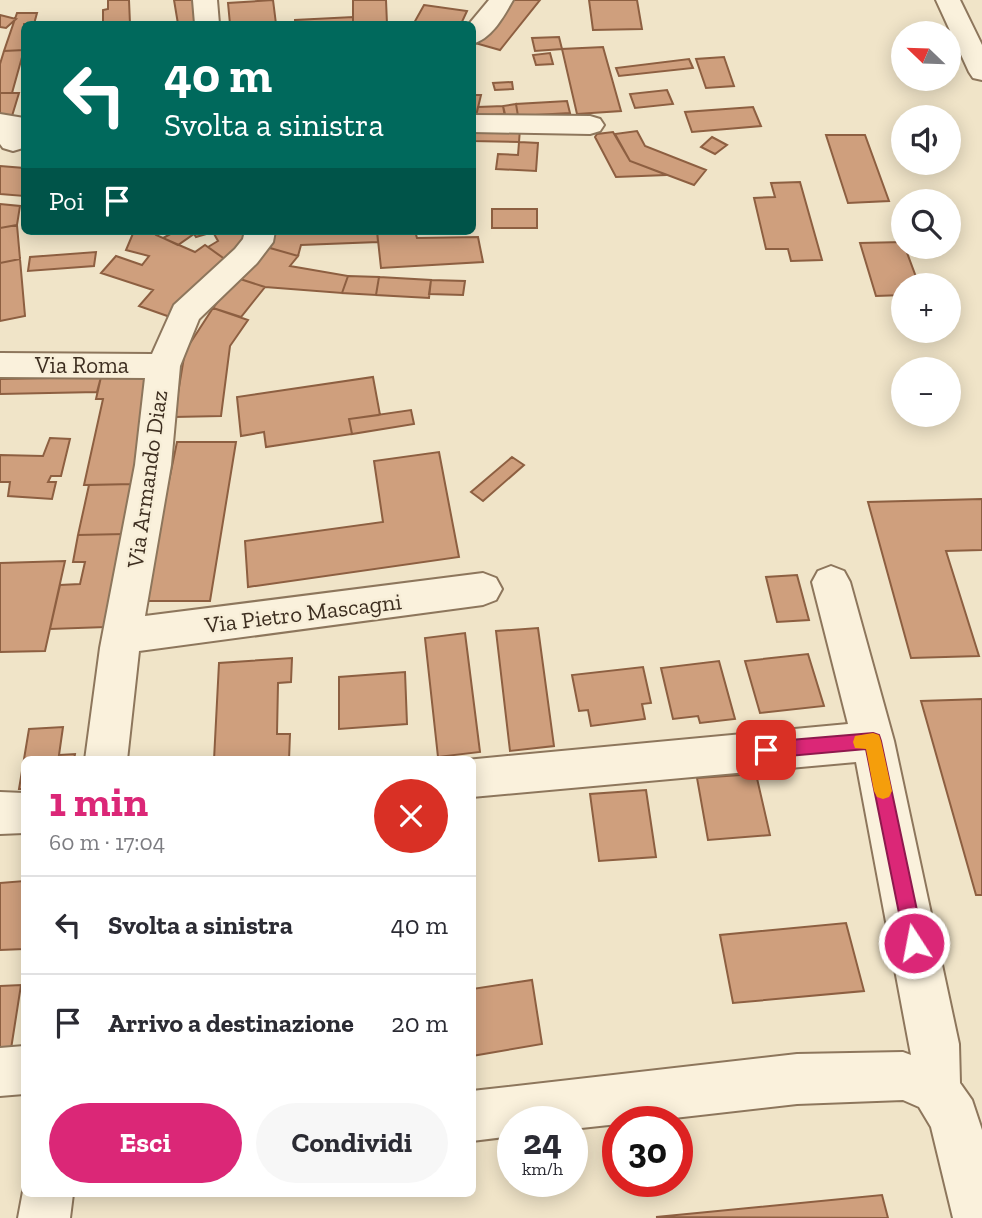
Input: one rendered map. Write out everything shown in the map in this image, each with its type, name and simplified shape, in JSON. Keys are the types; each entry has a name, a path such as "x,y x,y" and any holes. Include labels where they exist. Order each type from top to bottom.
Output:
{"street":[{"path":"205,0 207,21"},
{"path":"476,32 491,17 501,0"},
{"path":"948,0 982,72"},
{"path":"476,122 590,125"},
{"name":"Via Armando Diaz","path":"107,756 122,636 153,465 163,366 185,313 246,257 258,242 259,235"},
{"name":"Via Roma","path":"0,365 163,366"},
{"path":"831,582 873,741 935,1044 936,1089 954,1118 979,1218"},
{"name":"Via Pietro Mascagni","path":"122,636 483,589"},
{"path":"476,777 873,741"},
{"path":"0,1072 21,1070"},
{"path":"476,1116 811,1078 903,1076 936,1089"}],"building":[{"path":"108,0 129,0 130,21 103,21 103,10 108,9"},
{"path":"174,0 197,0 201,21 178,21"},
{"path":"273,0 276,21 230,21 228,3"},
{"path":"353,0 386,0 387,21 353,21"},
{"path":"511,0 540,0 500,50 476,42"},
{"path":"589,0 637,0 642,29 593,30"},
{"path":"424,5 467,11 462,21 415,21"},
{"path":"17,13 37,13 35,21 21,21 21,50 4,51"},
{"path":"0,15 16,19 6,28 0,27"},
{"path":"353,17 353,21 295,20"},
{"path":"559,37 562,49 535,51 532,38"},
{"path":"603,47 621,111 577,114 562,49"},
{"path":"21,50 21,61 12,93 0,93 0,64 4,51"},
{"path":"550,53 553,64 536,65 533,55"},
{"path":"724,57 734,86 706,88 696,59"},
{"path":"689,59 693,68 619,76 616,68"},
{"path":"512,82 513,89 495,90 493,83"},
{"path":"667,90 673,104 635,108 630,94"},
{"path":"0,93 19,93 12,116 0,116"},
{"path":"476,95 481,95 476,116"},
{"path":"567,101 570,113 518,116 516,104"},
{"path":"516,104 518,116 505,117 503,106"},
{"path":"503,106 505,114 476,116 478,107"},
{"path":"753,107 761,126 692,132 685,112"},
{"path":"476,127 520,129 519,142 476,141"},
{"path":"637,131 645,146 706,170 694,185 630,161 615,134"},
{"path":"613,132 630,161 667,175 616,177 595,137 597,134"},
{"path":"826,135 865,135 889,201 848,203"},
{"path":"712,137 727,145 715,154 701,147"},
{"path":"519,142 538,143 536,171 496,169 498,154 518,155"},
{"path":"0,166 21,168 21,196 0,194"},
{"path":"800,182 822,260 791,261 788,249 766,249 754,198 775,197 771,183"},
{"path":"0,204 20,206 17,225 0,228"},
{"path":"492,209 537,209 537,228 492,228"},
{"path":"17,225 20,259 0,263 0,228"},
{"path":"132,235 156,235 195,252 205,245 226,260 173,318 139,306 153,290 101,273 116,256 142,265 149,256 126,250"},
{"path":"169,235 193,235 178,245 163,238"},
{"path":"215,235 251,235 253,239 226,260 208,247 218,241"},
{"path":"377,235 378,242 301,245 298,256 263,246 274,237"},
{"path":"377,235 416,235 417,238 478,237 483,262 381,268"},
{"path":"891,242 891,259 909,259 915,273 891,273 891,295 876,296 860,243"},
{"path":"263,246 298,256 290,266 348,276 342,293 265,287 237,278"},
{"path":"96,252 94,266 28,271 30,257"},
{"path":"20,259 25,316 0,321 0,263"},
{"path":"348,276 379,277 376,295 342,293"},
{"path":"379,277 431,280 429,298 376,295"},
{"path":"237,278 265,287 241,317 213,308"},
{"path":"431,280 465,281 463,295 429,294"},
{"path":"213,308 248,320 230,346 221,416 174,417 185,351"},
{"path":"154,376 133,484 84,485 103,399 96,399 101,377"},
{"path":"101,377 97,392 0,394 0,379"},
{"path":"373,377 380,415 349,419 352,434 266,447 264,432 241,436 237,397"},
{"path":"411,410 414,424 352,434 349,419"},
{"path":"50,438 70,439 61,476 51,476 48,482 56,482 52,499 8,496 10,482 0,482 0,455 43,456"},
{"path":"177,442 236,442 210,601 144,601"},
{"path":"439,452 459,557 248,587 245,541 383,522 374,461"},
{"path":"512,457 524,465 483,501 471,492"},
{"path":"133,484 124,534 78,535 89,485"},
{"path":"982,499 982,550 946,551 979,656 911,658 868,502"},
{"path":"124,534 106,627 50,629 60,585 80,584 85,562 73,562 78,535"},
{"path":"65,561 45,651 0,652 0,563"},
{"path":"797,575 809,620 777,622 766,577"},
{"path":"538,628 554,746 510,751 496,631"},
{"path":"465,633 480,752 438,756 425,638"},
{"path":"808,654 824,706 760,713 745,661"},
{"path":"292,658 291,682 278,683 277,734 290,734 289,756 214,756 219,663"},
{"path":"719,661 735,719 700,723 698,716 673,719 661,668"},
{"path":"643,667 651,703 642,704 645,719 591,726 588,710 579,711 572,675"},
{"path":"405,672 407,724 339,729 339,677"},
{"path":"982,699 982,895 976,895 921,701"},
{"path":"63,727 59,755 75,756 24,756 29,729"},
{"path":"756,774 770,835 708,840 697,778"},
{"path":"646,790 656,857 599,861 590,794"},
{"path":"21,881 21,949 0,950 0,883"},
{"path":"846,923 864,991 733,1003 720,935"},
{"path":"532,980 542,1044 476,1055 476,988"},
{"path":"21,985 11,1049 0,1050 0,986"},
{"path":"882,1195 888,1218 656,1217"}],"slow traffic":[{"path":"861,742 873,741 883,791"}],"route":[{"path":"766,750 873,741 914,943"}]}
